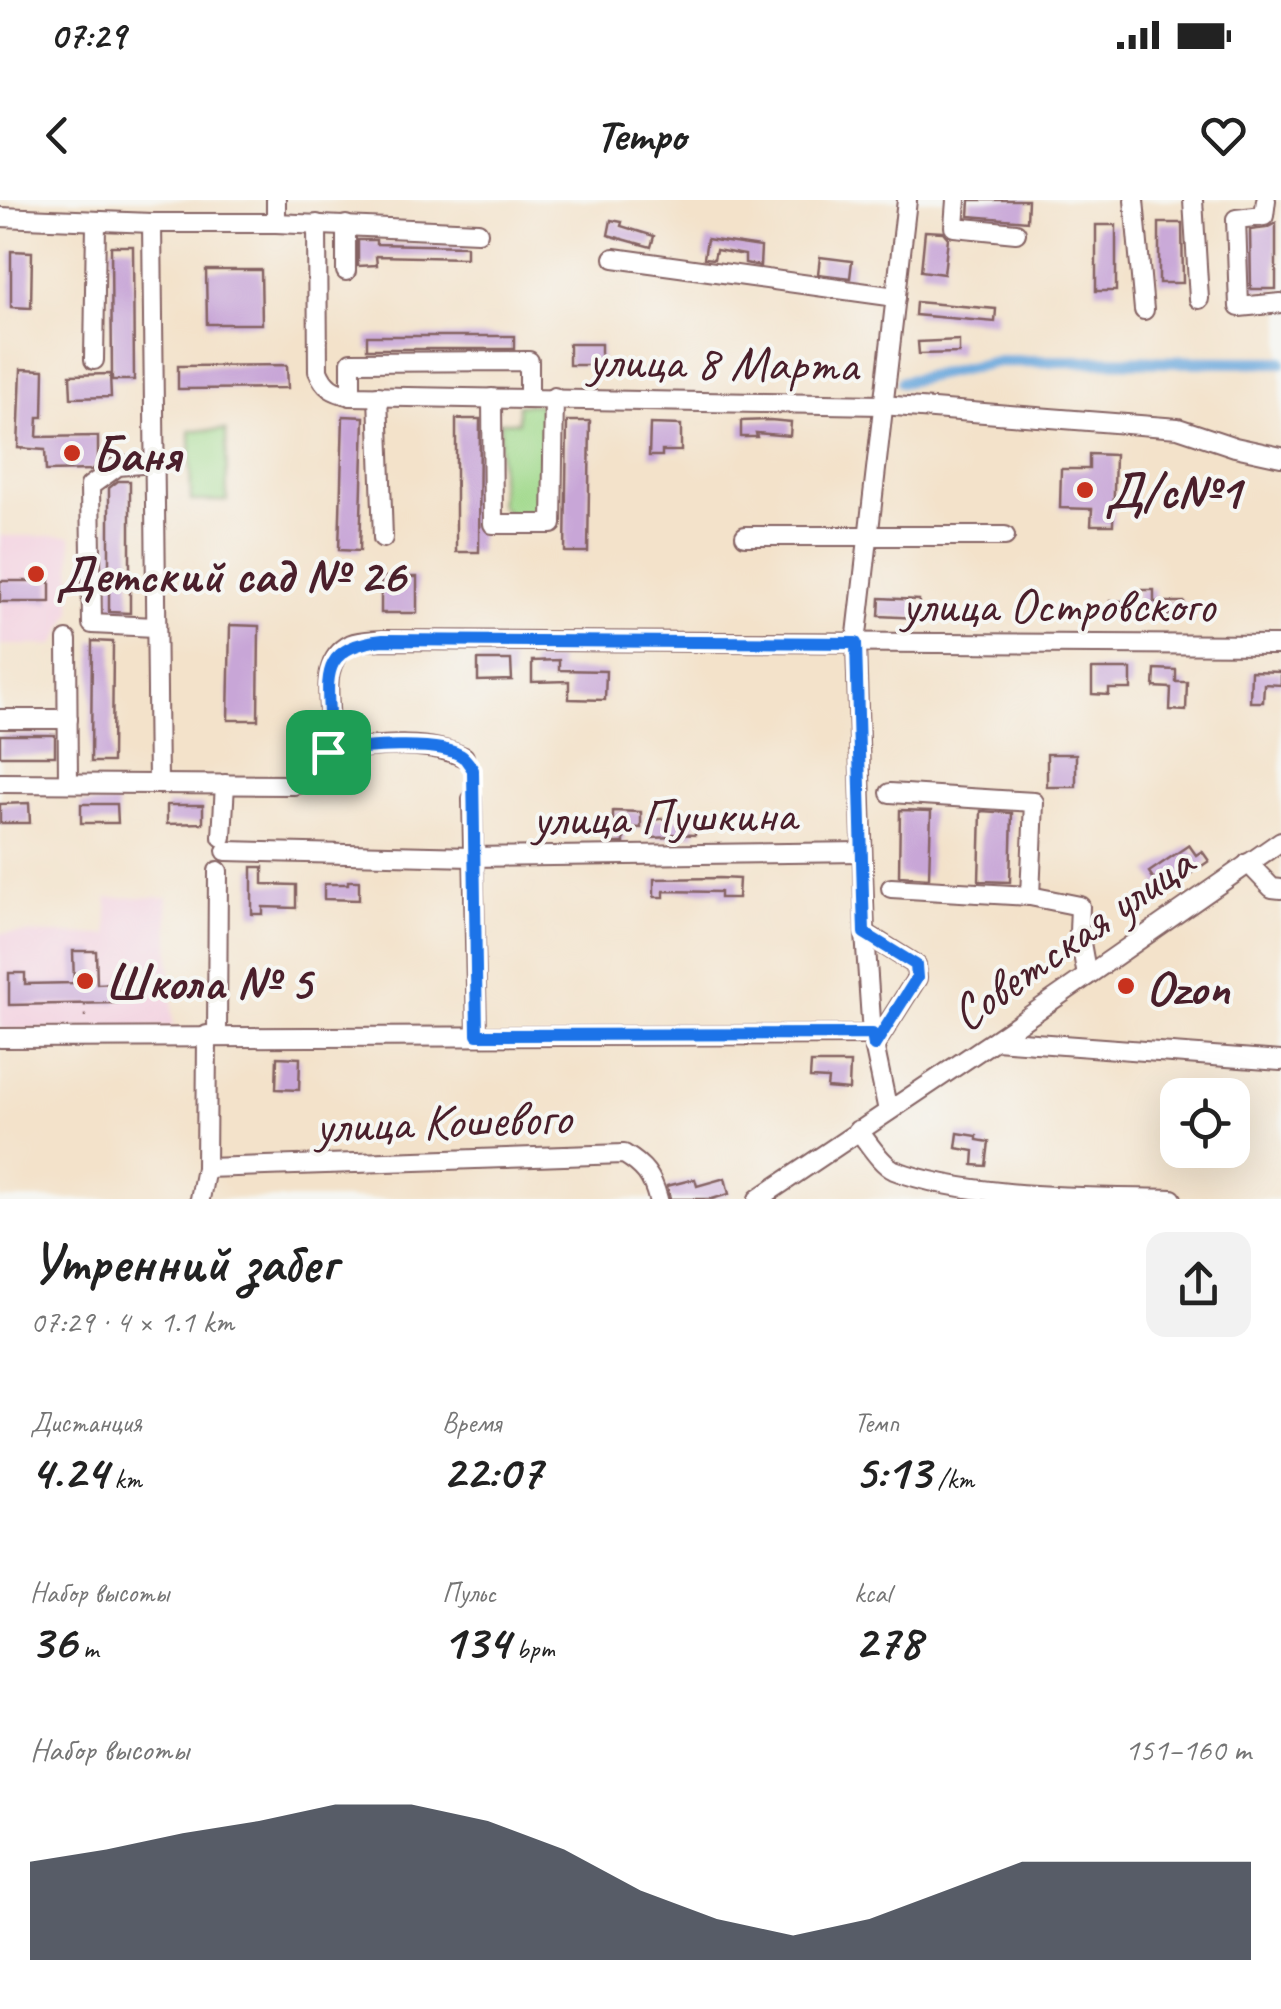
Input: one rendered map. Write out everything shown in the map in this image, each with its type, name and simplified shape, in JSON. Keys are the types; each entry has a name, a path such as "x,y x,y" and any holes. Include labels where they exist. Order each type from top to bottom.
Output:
{"street":[{"path":"276,200 276,222"},
{"path":"888,1110 873,1040 864,933 856,643 907,200"},
{"path":"956,200 954,227 1016,232"},
{"path":"1134,200 1144,310"},
{"path":"1192,200 1199,298"},
{"path":"1266,200 1281,215"},
{"path":"1266,200 1264,216 1236,219 1239,307 1281,302"},
{"path":"0,217 96,222 276,222 478,232"},
{"path":"94,360 96,222"},
{"path":"152,223 158,784"},
{"path":"317,224 318,371 324,385 351,396 351,362 528,361 529,398"},
{"path":"346,226 346,271"},
{"path":"614,258 896,297"},
{"name":"улица 8 Марта","path":"351,396 882,404 1178,428 1281,457"},
{"path":"378,396 382,538"},
{"path":"492,398 493,524 552,524 554,397"},
{"path":"153,464 118,466 90,486 92,624 156,626"},
{"path":"745,536 1006,536"},
{"path":"67,640 68,783"},
{"name":"улица Островского","path":"328,752 330,666 354,642 1281,646"},
{"path":"0,719 68,719"},
{"path":"0,783 294,784 314,779 326,766 328,752 380,746 448,750 464,757"},
{"name":"улица Пушкина","path":"225,784 224,844 472,857 862,852"},
{"path":"890,793 1034,802 1030,896"},
{"path":"472,799 477,1035"},
{"name":"Советская улица","path":"758,1199 996,1040 1281,841"},
{"path":"1248,863 1272,888 1281,890"},
{"path":"200,1199 206,1168 218,871"},
{"path":"891,888 1030,896 1080,906 1080,943 1087,976"},
{"path":"864,933 916,965 917,978 873,1040"},
{"path":"0,1038 477,1035 873,1040"},
{"path":"996,1040 1281,1061"},
{"path":"858,1130 890,1168 941,1186 1020,1195 1172,1199"},
{"name":"улица Кошевого","path":"206,1168 624,1154 643,1165 654,1181 658,1199"}],"path":[{"path":"85,1004 85,1036"}],"shaded area":[{"name":"Детский сад № 26","path":"0,536 71,536 72,612 54,645 0,645"},
{"name":"Школа № 5","path":"167,897 173,1027 0,1030 0,933 108,935 107,898"}],"green space":[{"path":"537,404 547,415 546,510 540,515 511,516 500,505 500,422 518,422 518,405"},
{"path":"190,430 226,430 227,501 191,501"}],"building":[{"path":"970,200 1028,200 1027,221 969,216"},
{"path":"611,220 654,236 651,247 608,235"},
{"path":"1159,223 1182,223 1183,283 1159,283"},
{"path":"1276,223 1276,289 1251,289 1250,230"},
{"path":"1096,225 1116,225 1116,291 1096,291"},
{"path":"925,231 943,232 948,238 944,274 921,271"},
{"path":"707,239 761,247 760,266 745,263 745,255 716,250 714,259 704,258"},
{"path":"358,240 466,246 466,258 376,256 377,265 358,266"},
{"path":"111,246 133,246 134,380 112,380"},
{"path":"11,251 32,252 31,308 11,307"},
{"path":"820,257 852,261 850,278 818,274"},
{"path":"206,270 261,270 262,324 207,324"},
{"path":"916,302 996,309 995,322 915,315"},
{"path":"367,336 514,336 514,349 367,349"},
{"path":"959,340 959,353 919,354 918,342"},
{"path":"569,344 601,344 601,365 569,365"},
{"path":"287,365 288,388 178,389 178,366"},
{"path":"21,369 44,370 43,417 38,417 37,437 98,436 98,465 91,470 46,471 45,450 18,448"},
{"path":"110,374 111,397 71,398 70,375"},
{"path":"343,416 364,417 360,551 339,550"},
{"path":"456,419 480,419 479,552 456,552"},
{"path":"567,421 590,421 588,552 565,552"},
{"path":"741,421 791,422 790,436 756,433 757,437 741,437"},
{"path":"650,424 681,425 681,451 649,456"},
{"name":"Д/с№1","path":"1089,454 1115,455 1113,525 1091,525 1092,509 1060,508 1061,469 1089,469"},
{"path":"118,481 130,481 130,613 109,612 109,488"},
{"path":"381,577 417,577 417,613 381,613"},
{"path":"0,581 50,581 50,602 0,602"},
{"path":"1137,590 1154,590 1154,602 1184,602 1183,616 1110,612 1110,601 1137,601"},
{"path":"880,598 919,600 918,618 879,616"},
{"path":"230,625 259,626 258,720 228,720"},
{"path":"92,641 113,642 112,762 91,762"},
{"path":"478,660 511,660 512,680 478,681"},
{"path":"559,660 559,670 606,671 605,700 569,699 569,681 532,682 532,661"},
{"path":"1092,669 1131,669 1131,689 1109,689 1109,695 1092,694"},
{"path":"1155,669 1176,670 1176,682 1187,682 1186,711 1170,710 1171,688 1154,687"},
{"path":"1251,671 1281,672 1281,685 1264,684 1263,702 1250,702"},
{"path":"0,735 55,735 55,756 0,756"},
{"path":"1047,754 1076,754 1076,787 1047,787"},
{"path":"29,803 30,823 0,823 0,804"},
{"path":"81,804 117,804 118,823 81,823"},
{"path":"167,805 203,805 203,823 167,824"},
{"path":"900,810 931,811 929,878 899,876"},
{"path":"613,811 641,812 641,828 624,827 624,843 613,843"},
{"path":"981,811 1012,813 1010,882 979,881"},
{"path":"650,820 695,821 695,835 652,838"},
{"path":"1189,845 1196,855 1202,851 1209,861 1163,893 1149,872"},
{"path":"252,867 263,867 263,884 296,885 296,908 263,907 263,914 252,914"},
{"path":"654,879 739,879 738,898 720,898 720,892 664,891 664,897 654,897"},
{"path":"359,881 359,900 324,899 324,884"},
{"path":"73,951 96,951 97,984 117,983 117,1003 9,1005 9,973 25,973 25,984 74,983"},
{"path":"277,1057 300,1058 299,1090 276,1089"},
{"path":"811,1063 850,1063 849,1090 827,1088 828,1079 810,1078"},
{"path":"958,1133 989,1142 986,1166 973,1165 974,1151 956,1148"},
{"path":"725,1178 729,1194 712,1199 670,1199 667,1186 695,1179 697,1186"}],"waterway":[{"path":"902,382 999,361 1281,362"}],"place":[{"name":"Баня","path":"72,453"},
{"name":"Д/с№1","path":"1085,490"},
{"name":"Детский сад № 26","path":"36,574"},
{"name":"Школа № 5","path":"85,981"},
{"name":"Ozon","path":"1126,986"}],"route":[{"path":"354,642 856,643 864,933 916,965 917,978 874,1046 872,1034 477,1035 473,770 464,757 448,750 380,746 328,752 330,666 354,642"}]}
